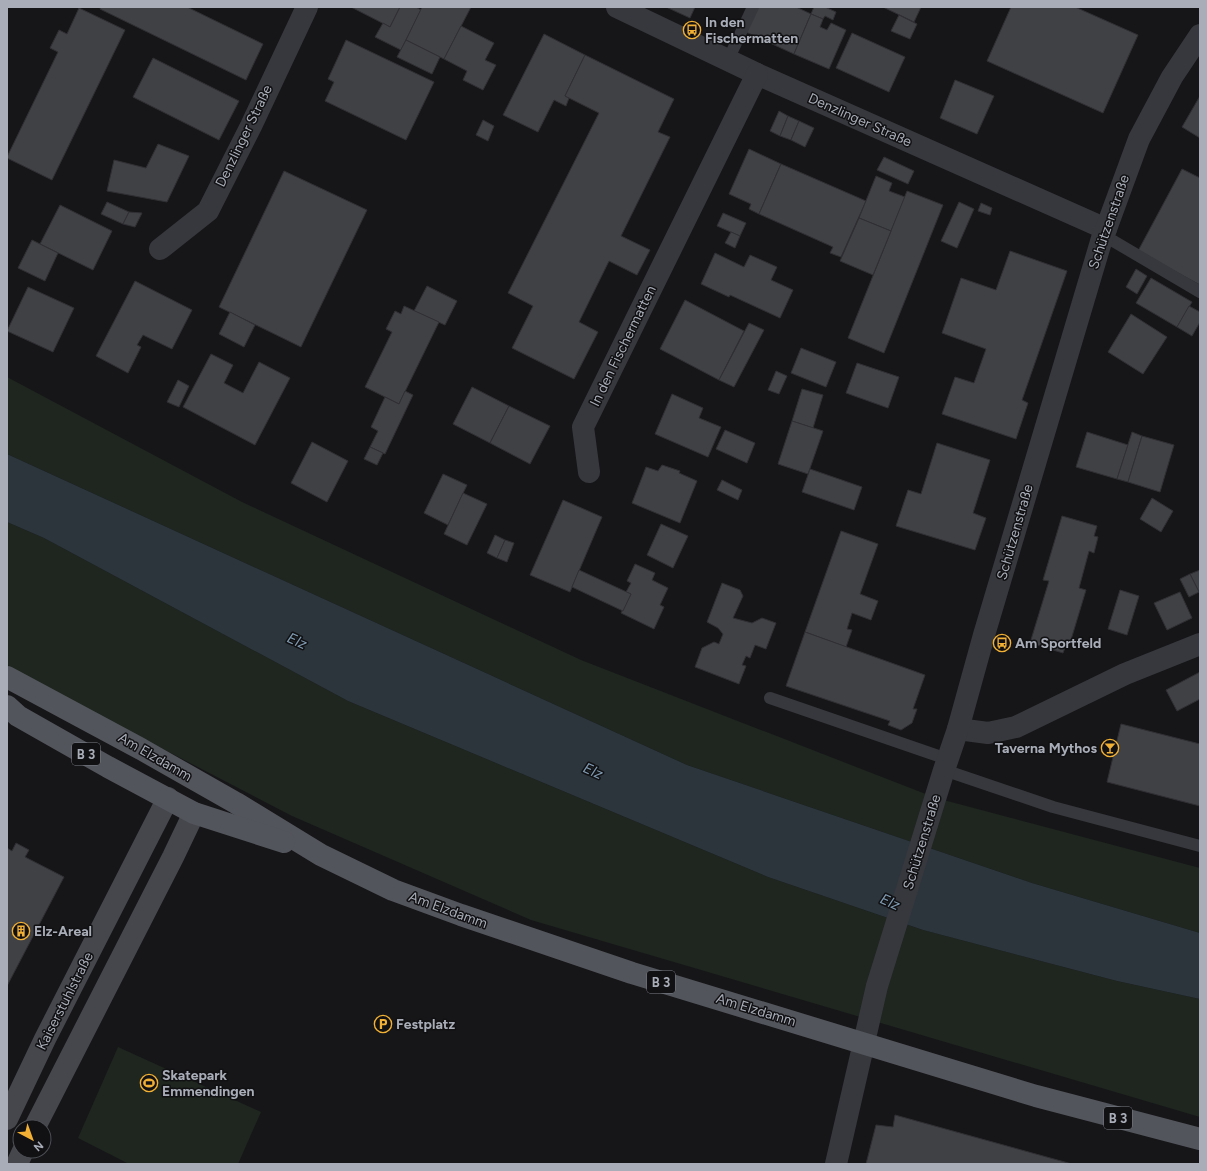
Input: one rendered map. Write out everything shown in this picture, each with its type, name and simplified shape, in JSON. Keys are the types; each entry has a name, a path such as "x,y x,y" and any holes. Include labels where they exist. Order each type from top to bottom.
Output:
{"main road":[{"name":"Am Elzdamm","path":"7,677 134,745 236,803 321,855"},
{"name":"Am Elzdamm","path":"7,706 18,716 101,763 168,798 192,804 321,855 393,890 461,915 632,973 1036,1096 1200,1139"},
{"path":"38,1119 173,857 192,804 177,770"},
{"name":"Kaiserstuhlstraße","path":"7,1119 45,1039 168,798"},
{"path":"192,804 236,803"}],"street":[{"name":"Denzlinger Straße","path":"160,249 208,211 307,7"},
{"name":"Denzlinger Straße","path":"617,7 757,74 1104,232"},
{"name":"Schützenstraße","path":"836,1164 877,986 958,729 1104,232 1139,139 1172,77 1200,35"},
{"name":"In den Fischermatten","path":"589,472 583,427 757,74"},
{"path":"958,729 988,733 1016,727 1125,674 1200,644"}],"lane":[{"path":"728,60 753,7"},
{"path":"1104,232 1200,292"},
{"path":"770,698 1053,807 1200,846"}],"shaded area":[{"path":"7,377 242,502 581,660 936,798 1200,868 1200,933 1032,883 687,765 7,454"},
{"path":"7,522 44,538 348,701 768,877 923,930 1117,981 1200,999 1200,1117 531,920 292,816 117,725 7,665"},
{"name":"Skatepark Emmendingen","path":"118,1047 261,1112 238,1164 129,1164 78,1138"}],"water":[{"name":"Elz","path":"7,454 687,765 1032,883 1200,933 1200,999 1117,981 923,930 768,877 348,701 44,538 7,522"}],"building":[{"path":"101,7 187,7 263,44 246,80 100,9"},
{"path":"351,7 400,7 390,27"},
{"path":"400,7 416,7 421,10 401,50 375,37 383,23 390,27"},
{"path":"422,7 471,7 444,59 406,40"},
{"path":"666,7 695,7 690,18"},
{"path":"757,7 796,7 811,14 794,54 746,32"},
{"path":"814,7 825,7 836,12 833,20 825,16 823,19 811,14"},
{"path":"883,7 921,7 914,22"},
{"path":"1011,7 1075,7 1138,35 1103,113 987,61"},
{"path":"79,8 125,30 52,180 7,157 58,52 50,48 59,30 67,34"},
{"path":"811,14 823,19 820,27 827,30 831,23 846,30 829,69 794,54"},
{"path":"899,15 917,24 910,39 891,31"},
{"path":"461,26 494,43 485,60 496,65 483,90 463,80 467,71 444,59"},
{"path":"852,33 905,57 889,92 836,68"},
{"path":"544,34 585,55 565,96 569,98 566,106 554,100 538,132 503,115"},
{"path":"346,40 434,82 406,140 325,101 334,82 328,79"},
{"path":"406,40 440,57 432,74 397,57"},
{"path":"585,55 674,99 658,132 670,137 621,236 650,250 637,275 609,261 579,322 598,332 574,379 512,348 533,306 508,293 599,113 565,96"},
{"path":"153,58 239,101 219,140 133,97"},
{"path":"955,80 994,96 977,134 940,118"},
{"path":"1200,96 1200,138 1182,127"},
{"path":"779,111 788,116 780,136 770,131"},
{"path":"788,116 799,121 791,140 780,136"},
{"path":"483,120 494,126 488,141 476,135"},
{"path":"799,121 814,128 805,147 791,140"},
{"path":"158,144 189,156 167,202 107,191 114,160 146,168"},
{"path":"749,149 781,164 759,214 749,209 751,204 729,194"},
{"path":"884,157 914,171 908,184 877,170"},
{"path":"781,164 866,201 841,257 830,253 833,247 759,214"},
{"path":"1182,169 1200,178 1200,285 1138,251"},
{"path":"284,171 367,210 301,347 219,307"},
{"path":"876,176 892,183 889,191 905,197 891,231 859,218"},
{"path":"907,191 943,205 884,353 848,338"},
{"path":"107,202 129,212 123,224 101,214"},
{"path":"959,202 974,209 957,248 941,241"},
{"path":"981,203 992,208 990,215 978,211"},
{"path":"60,205 112,231 93,270 40,244"},
{"path":"129,212 142,213 135,227 123,224"},
{"path":"723,213 746,223 740,236 717,226"},
{"path":"859,218 891,231 873,275 840,261"},
{"path":"731,232 740,236 735,248 725,243"},
{"path":"32,240 58,253 45,281 18,268"},
{"path":"1010,251 1067,271 1022,400 1028,403 1016,439 942,414 955,377 974,383 986,349 942,333 961,278 996,290"},
{"path":"715,253 744,267 750,255 777,267 771,280 793,290 780,318 730,295 729,297 701,284"},
{"path":"1136,269 1147,276 1137,294 1126,287"},
{"path":"1151,278 1192,302 1177,327 1136,303"},
{"path":"135,281 192,310 172,349 143,335 137,345 141,347 128,373 96,356"},
{"path":"427,286 457,301 445,325 414,311"},
{"path":"28,287 74,308 53,352 7,331"},
{"path":"685,300 744,331 719,380 660,349"},
{"path":"404,306 439,322 399,404 365,387 392,332 386,329 395,311 401,314"},
{"path":"1189,306 1200,312 1200,322 1192,336 1177,327"},
{"path":"230,312 255,325 244,347 219,334"},
{"path":"1131,314 1167,337 1143,374 1108,352"},
{"path":"749,323 764,330 734,387 719,380"},
{"path":"801,348 836,362 826,387 791,373"},
{"path":"211,354 233,365 224,383 243,393 259,362 290,378 255,445 183,407"},
{"path":"857,363 899,377 888,408 846,393"},
{"path":"776,371 787,376 779,394 768,390"},
{"path":"178,380 189,386 179,407 167,402"},
{"path":"472,387 509,406 490,443 453,424"},
{"path":"802,389 823,395 813,428 792,421"},
{"path":"405,391 413,395 385,454 370,447 378,431 371,427 385,397 399,404"},
{"path":"672,394 703,408 699,418 721,427 708,457 655,434"},
{"path":"509,406 550,426 530,464 490,443"},
{"path":"792,421 823,431 808,474 778,464"},
{"path":"725,430 755,443 747,463 716,449"},
{"path":"1087,432 1128,445 1117,479 1076,467"},
{"path":"1132,432 1142,436 1128,482 1117,479"},
{"path":"1142,436 1174,445 1160,492 1128,482"},
{"path":"312,442 348,461 327,502 291,483"},
{"path":"937,443 990,460 973,513 986,518 975,550 896,526 908,490 921,494"},
{"path":"370,447 383,453 377,465 364,459"},
{"path":"662,465 680,471 679,473 697,481 680,523 632,503 646,467 658,471"},
{"path":"810,469 862,487 854,510 802,492"},
{"path":"443,474 467,485 448,525 424,513"},
{"path":"722,480 742,490 738,500 717,490"},
{"path":"463,493 487,504 467,545 444,534"},
{"path":"1152,498 1173,511 1161,532 1140,519"},
{"path":"563,500 602,517 570,592 530,575"},
{"path":"1062,516 1097,526 1094,536 1098,537 1094,553 1089,551 1079,588 1086,590 1070,643 1067,642 1063,653 1030,643 1049,581 1043,580"},
{"path":"661,524 688,536 673,568 647,555"},
{"path":"841,531 878,544 860,594 878,601 871,620 852,613 847,629 852,630 846,647 805,632"},
{"path":"495,535 505,540 497,558 487,553"},
{"path":"505,540 514,543 507,562 497,558"},
{"path":"635,564 655,573 652,580 668,588 660,605 664,607 654,629 621,613 631,594 626,592 631,583 627,581"},
{"path":"579,570 631,594 623,611 572,587"},
{"path":"1200,570 1200,592 1199,592 1190,574"},
{"path":"1190,574 1199,592 1189,597 1180,579"},
{"path":"722,583 740,590 743,596 733,618 752,623 762,618 776,623 766,649 755,645 750,658 746,656 742,665 746,666 739,684 695,667 702,648 714,642 719,644 723,634 718,628 707,622"},
{"path":"1120,590 1139,596 1127,635 1108,629"},
{"path":"1180,592 1192,618 1167,630 1154,603"},
{"path":"805,632 925,675 913,709 917,709 912,723 901,730 888,725 890,721 786,686"},
{"path":"1200,672 1200,699 1177,711 1166,690"},
{"path":"1121,724 1200,744 1200,806 1107,782"},
{"name":"Elz-Areal","path":"16,843 29,850 25,857 64,877 7,986 7,848 12,851"},
{"path":"895,1115 1072,1164 866,1164 876,1125 893,1127"}],"place":[{"name":"In den Fischermatten","path":"692,30"},
{"name":"Am Sportfeld","path":"1002,643"},
{"name":"Taverna Mythos","path":"1110,748"},
{"name":"Elz-Areal","path":"21,931"},
{"name":"Festplatz","path":"383,1024"},
{"name":"Skatepark Emmendingen","path":"149,1083"}]}
